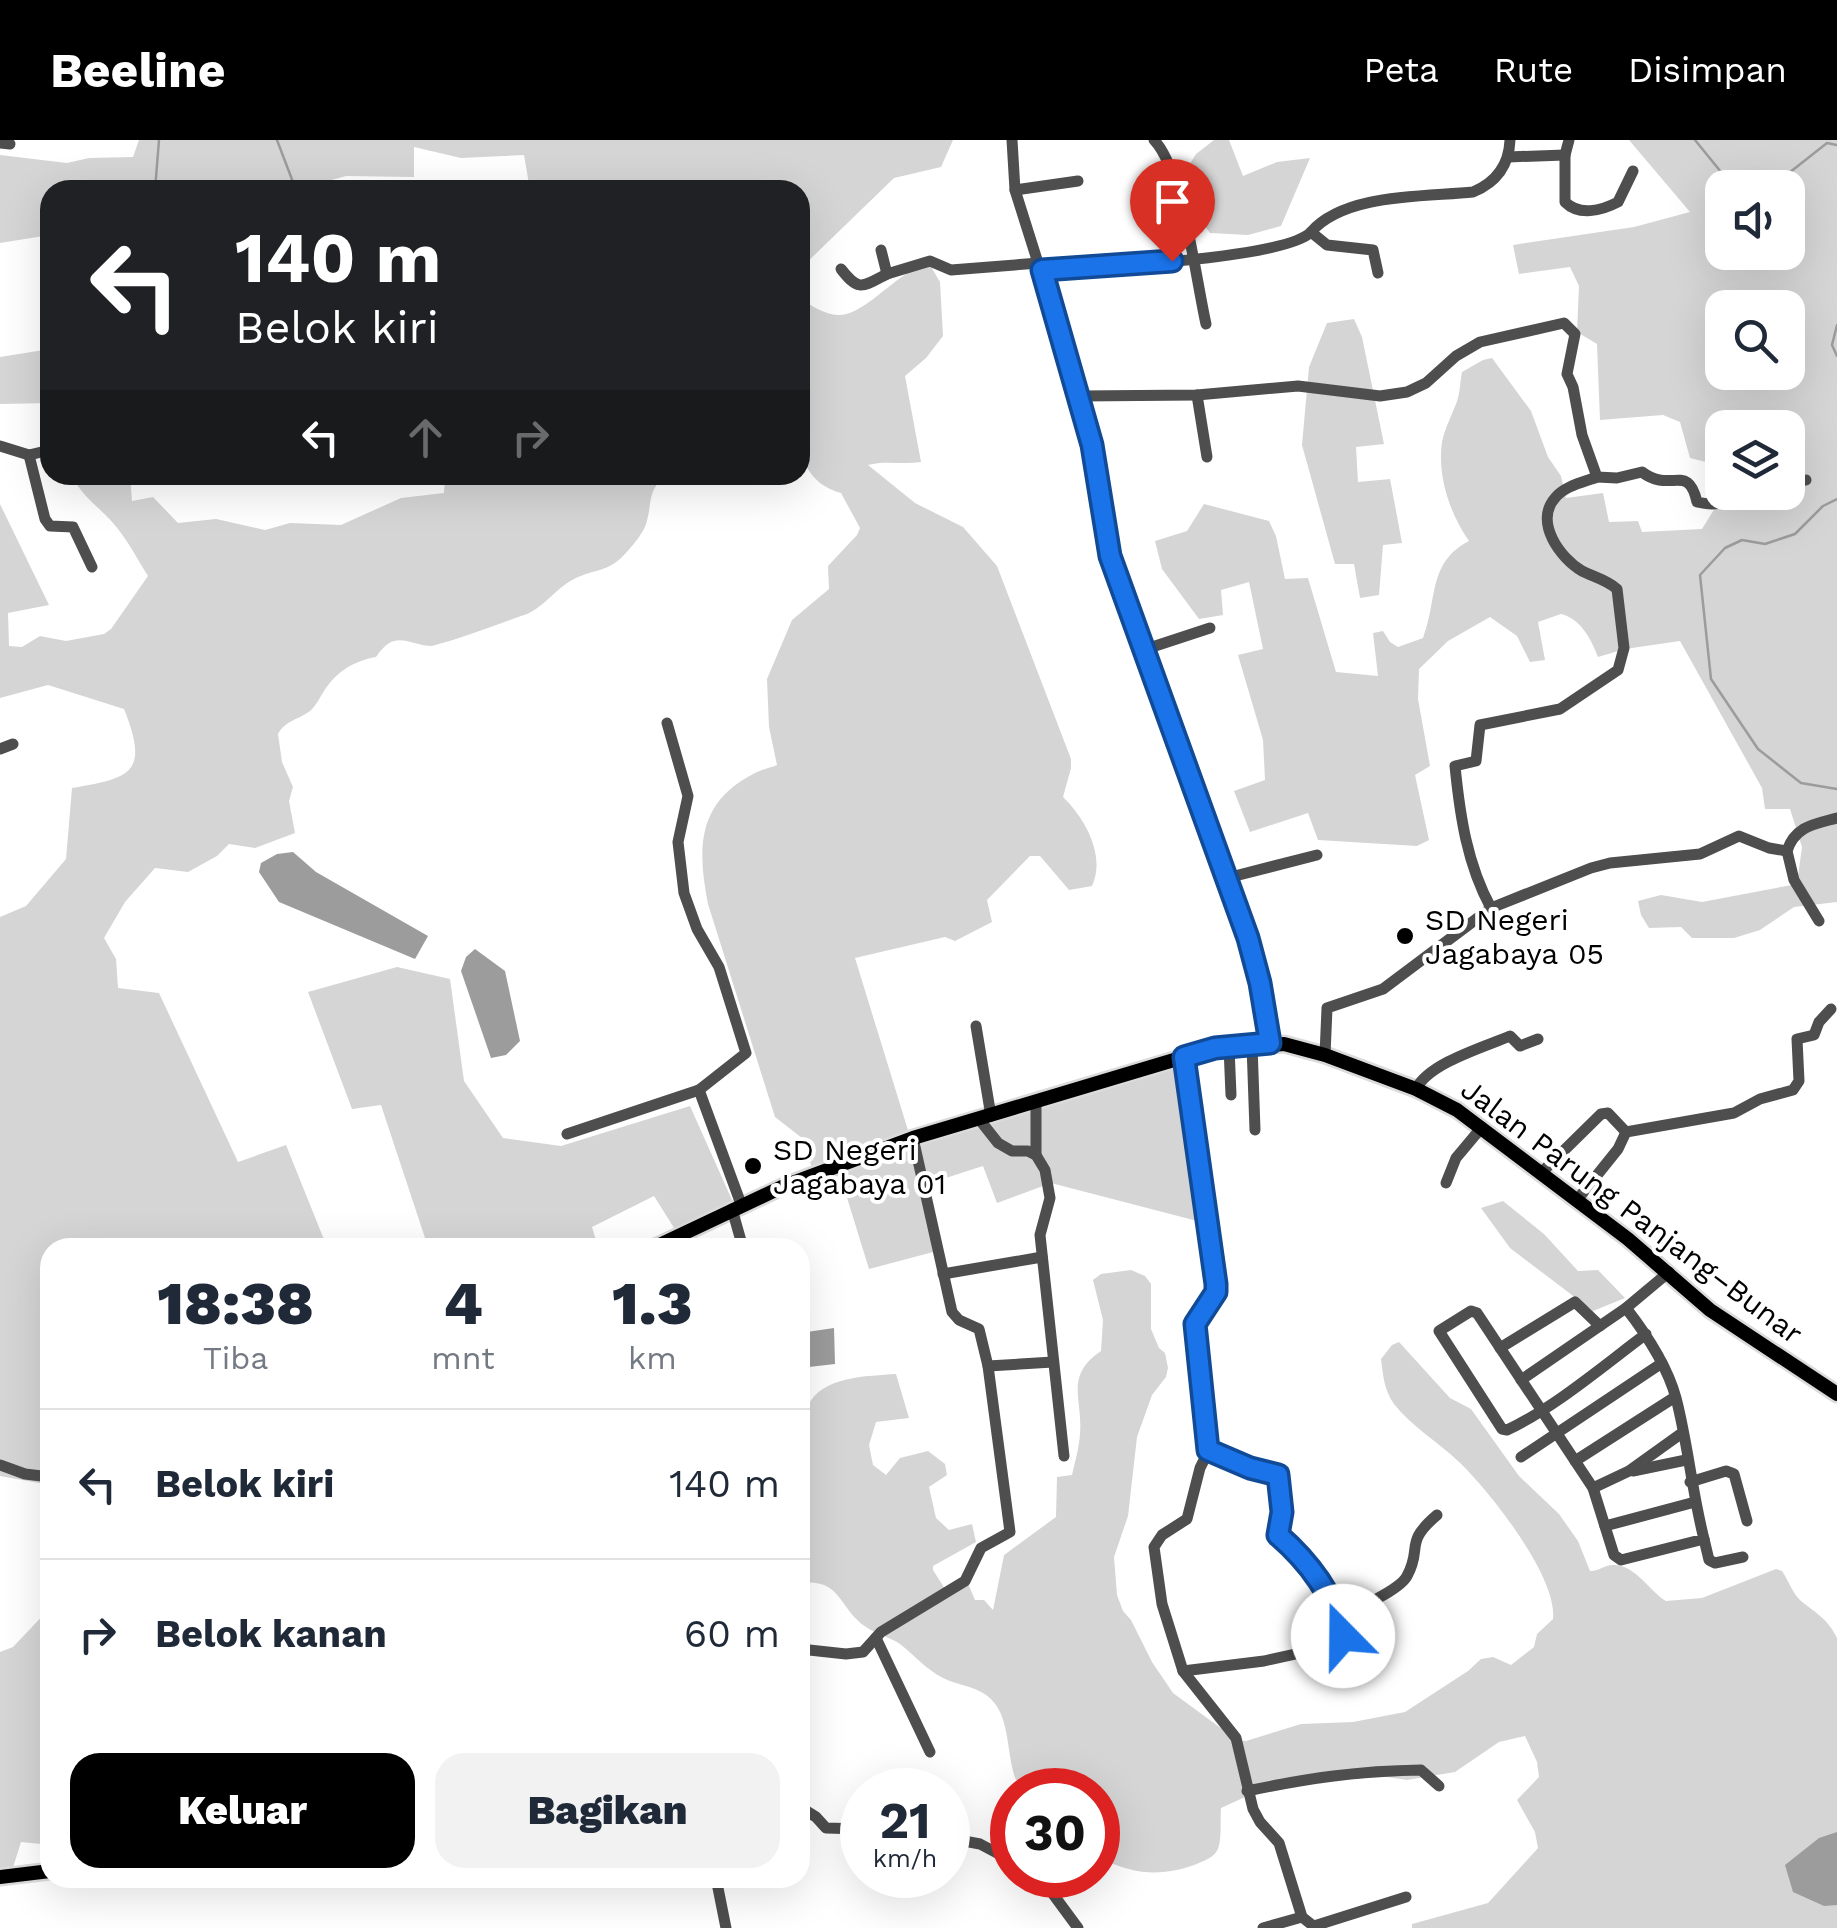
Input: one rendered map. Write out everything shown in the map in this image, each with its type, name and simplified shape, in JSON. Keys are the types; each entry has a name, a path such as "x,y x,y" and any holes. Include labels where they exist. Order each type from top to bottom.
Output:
{"main road":[{"name":"Jalan Parung Panjang–Bunar","path":"673,1238 737,1206 913,1138 1184,1057 1270,1043 1326,1054 1416,1088 1482,1127 1669,1272 1723,1319 1837,1394"},
{"path":"0,1877 40,1872"}],"street":[{"path":"1020,140 1012,140 1015,190 1080,396 1106,538 1143,650 1228,878 1260,983 1270,1043"},
{"path":"1154,140 1173,181 1206,324"},
{"path":"840,269 854,286 861,287 887,274 930,262 951,270 1040,267 1193,258 1272,248 1299,242 1333,214 1362,203 1474,192 1499,175 1510,140"},
{"path":"1569,140 1565,202 1570,207 1586,212 1618,202 1633,171"},
{"path":"1508,156 1566,156"},
{"path":"1015,190 1078,181"},
{"path":"1311,232 1328,246 1374,250 1378,273"},
{"path":"881,250 887,274"},
{"path":"1080,396 1197,395 1298,386 1365,395 1407,392 1426,383 1456,356 1480,342 1564,323 1575,334 1567,374 1582,435 1598,476"},
{"path":"1197,395 1208,456"},
{"path":"0,446 29,455 40,452"},
{"path":"29,455 45,519 50,526 73,527 92,567"},
{"path":"1491,908 1474,873 1460,812 1455,766 1476,760 1480,724 1560,709 1618,670 1624,648 1617,588 1571,562 1554,544 1548,520 1554,498 1598,476 1617,478 1642,472 1654,482 1692,483 1698,502 1705,504"},
{"path":"1143,650 1210,628"},
{"path":"567,1134 699,1090 746,1052 719,967 697,929 684,893 678,842 688,796 667,723"},
{"path":"0,749 14,744"},
{"path":"1819,921 1794,880 1787,851 1797,832 1837,818"},
{"path":"1326,1054 1326,1008 1383,989 1491,908 1591,868 1700,854 1738,836 1787,851"},
{"path":"1228,878 1317,855"},
{"path":"1626,1132 1734,1113 1760,1099 1793,1090 1799,1082 1797,1040 1814,1035 1830,1009"},
{"path":"976,1026 985,1118 998,1143 1036,1155"},
{"path":"1416,1088 1422,1078 1436,1069 1510,1036 1520,1046 1538,1039"},
{"path":"1252,1045 1254,1130"},
{"path":"1229,1047 1231,1095"},
{"path":"1184,1057 1216,1292 1195,1324 1208,1450 1186,1519 1162,1534 1154,1547 1162,1604 1183,1671 1236,1738 1247,1791 1260,1822 1279,1843 1302,1916 1315,1927 1406,1897"},
{"path":"699,1090 737,1206 742,1238"},
{"path":"1036,1102 1036,1155 1045,1170 1050,1198 1040,1236 1064,1456"},
{"path":"1542,1174 1601,1114 1608,1113 1626,1132"},
{"path":"1446,1183 1456,1158 1482,1127"},
{"path":"1576,1200 1618,1149 1626,1132"},
{"path":"810,1649 855,1654 868,1648 876,1638 965,1580 982,1548 1010,1532 988,1366 979,1329 959,1320 952,1312 913,1138"},
{"path":"943,1274 1042,1256"},
{"path":"1521,1380 1626,1308 1669,1272"},
{"path":"1500,1348 1576,1302 1600,1326"},
{"path":"1626,1308 1646,1334 1676,1396 1690,1482 1709,1560 1714,1563 1743,1557"},
{"path":"1646,1334 1540,1409 1511,1428 1502,1428 1439,1329 1474,1311 1500,1348 1540,1409 1575,1460 1592,1488 1614,1555 1621,1560 1704,1539"},
{"path":"988,1366 1053,1362"},
{"path":"1521,1458 1662,1363"},
{"path":"1575,1460 1676,1396"},
{"path":"1629,1472 1682,1432"},
{"path":"1183,1671 1284,1658 1341,1644 1343,1636 1340,1616 1312,1573 1278,1535 1282,1512 1278,1475 1208,1450"},
{"path":"1592,1488 1629,1472 1686,1460"},
{"path":"0,1465 40,1476"},
{"path":"1690,1482 1726,1470 1734,1474 1747,1521"},
{"path":"1605,1526 1695,1502"},
{"path":"1340,1616 1403,1583 1411,1567 1417,1534 1438,1515"},
{"path":"876,1638 930,1752"},
{"path":"1247,1791 1314,1776 1365,1771 1421,1770 1439,1786"},
{"path":"810,1813 826,1828 840,1828"},
{"path":"718,1888 726,1928"},
{"path":"1056,1898 1078,1928"},
{"path":"1264,1928 1302,1916"}],"shaded area":[{"path":"139,140 953,140 941,167 894,178 810,259 810,180 528,180 524,155 461,158 414,147 414,177 40,180 40,237 0,243 0,155 67,163 133,157"},
{"path":"1214,140 1229,140 1243,176 1277,162 1310,158 1281,226 1248,235 1210,233 1193,204 1196,185 1189,165"},
{"path":"1629,140 1837,140 1837,902 1794,907 1760,930 1734,938 1692,938 1681,927 1649,928 1638,901 1661,895 1702,902 1797,884 1802,847 1790,809 1765,809 1762,788 1680,641 1598,657 1580,625 1561,614 1538,622 1545,660 1530,662 1517,636 1490,617 1448,641 1419,669 1418,699 1430,766 1415,775 1429,840 1417,846 1318,840 1308,813 1250,832 1234,791 1265,780 1263,740 1238,655 1263,649 1249,582 1221,590 1223,615 1199,619 1162,569 1155,541 1187,531 1204,504 1269,521 1285,579 1308,578 1336,672 1378,676 1373,633 1383,631 1398,647 1423,638 1440,571 1446,560 1469,541 1446,494 1442,442 1462,372 1492,358 1531,411 1548,457 1561,476 1566,498 1603,493 1609,522 1638,521 1642,532 1702,529 1714,510 1805,510 1805,410 1705,410 1705,462 1690,458 1680,422 1663,415 1600,420 1597,344 1577,332 1579,286 1570,267 1519,274 1513,245 1634,227 1690,212"},
{"path":"929,263 940,282 943,336 905,376 921,462 868,465 915,503 963,527 997,566 1071,759 1063,797 1091,838 1096,874 1092,886 1069,890 1040,856 1030,856 987,900 992,922 955,941 945,937 855,958 911,1140 1181,1057 1201,1222 1051,1183 997,1203 983,1166 921,1186 937,1251 869,1269 836,1162 812,1168 802,1138 775,1117 708,904 703,846 712,812 722,798 755,773 777,765 769,727 767,679 792,620 829,589 828,566 860,528 841,493 826,487 810,472 810,305 828,313 848,314"},
{"path":"1354,319 1362,337 1384,444 1356,447 1358,482 1390,479 1402,543 1383,545 1379,595 1360,598 1354,564 1335,564 1302,445 1309,367 1327,323"},
{"path":"40,351 40,403 0,404 0,357"},
{"path":"77,485 131,485 132,501 153,497 178,523 216,519 265,530 290,523 341,525 401,498 444,493 444,485 657,485 643,531 612,564 569,582 527,614 432,646 402,640 389,643 376,657 340,673 312,709 278,734 282,762 293,787 289,801 295,833 255,848 229,844 217,856 188,872 155,868 125,902 104,938 116,959 118,988 159,993 238,1162 286,1145 323,1238 40,1238 40,1483 0,1476 0,917 26,906 66,859 72,788 121,776 130,769 135,747 124,709 48,685 0,698 0,504 49,605 8,613 9,646 22,647 40,636 66,641 104,634 111,629 148,576 118,529"},
{"path":"293,852 316,872 428,936 415,959 279,902 259,872 261,863 277,854"},
{"path":"475,949 505,971 520,1041 506,1055 491,1058 461,971 466,957"},
{"path":"397,967 450,979 464,1081 503,1138 561,1146 690,1106 736,1209 683,1238 654,1196 592,1227 595,1238 425,1238 381,1105 352,1109 308,992"},
{"path":"1503,1201 1544,1234 1578,1271 1598,1270 1625,1298 1593,1311 1510,1248 1481,1208"},
{"path":"1131,1270 1145,1276 1151,1284 1151,1329 1165,1353 1168,1368 1152,1395 1137,1437 1128,1516 1114,1557 1117,1595 1123,1611 1173,1693 1237,1740 1246,1741 1301,1724 1353,1722 1405,1712 1481,1659 1493,1657 1511,1665 1534,1647 1537,1634 1553,1619 1552,1601 1544,1581 1503,1512 1458,1461 1409,1420 1391,1399 1381,1359 1399,1342 1450,1398 1471,1409 1519,1476 1559,1514 1578,1541 1590,1571 1621,1566 1635,1573 1666,1601 1702,1598 1776,1569 1782,1571 1798,1598 1830,1626 1837,1638 1837,1928 1412,1928 1412,1924 1488,1903 1538,1848 1535,1832 1517,1800 1539,1777 1525,1736 1499,1742 1455,1772 1407,1780 1367,1774 1340,1777 1245,1797 1221,1808 1219,1845 1207,1859 1164,1872 1120,1866 1120,1768 1013,1768 1004,1722 991,1699 937,1675 900,1644 866,1627 832,1590 810,1583 810,1403 834,1383 896,1374 909,1418 876,1422 869,1445 873,1465 886,1475 900,1458 928,1451 945,1464 947,1475 929,1487 936,1518 949,1530 972,1524 976,1542 933,1566 933,1570 945,1589 966,1579 975,1600 984,1600 993,1610 1004,1555 1056,1517 1057,1477 1072,1475 1080,1434 1079,1379 1090,1360 1101,1351 1103,1320 1093,1280 1101,1274"},
{"path":"834,1328 835,1364 810,1367 810,1332"},
{"path":"40,1619 40,1844 21,1842 9,1880 0,1881 0,1652 13,1647"},
{"path":"1837,1832 1837,1905 1824,1906 1793,1892 1785,1865 1819,1838"}],"waterway":[{"path":"156,180 159,140"},
{"path":"277,140 292,180"},
{"path":"1695,140 1719,170"},
{"path":"1793,170 1827,143 1837,145"},
{"path":"1837,325 1832,345 1837,356"},
{"path":"1837,499 1823,506 1795,534 1765,544 1742,540 1725,548 1700,575 1711,679 1758,749 1801,783 1837,789"}],"place":[{"name":"SD Negeri Jagabaya 05","path":"1405,936"},
{"name":"SD Negeri Jagabaya 01","path":"753,1166"}],"route":[{"path":"1172,261 1042,270 1092,445 1110,556 1228,878 1248,938 1267,1018 1270,1043 1215,1048 1184,1057 1216,1284 1216,1292 1195,1324 1208,1450 1278,1475 1282,1524 1278,1535 1292,1547 1331,1599 1340,1616 1343,1636"}]}
